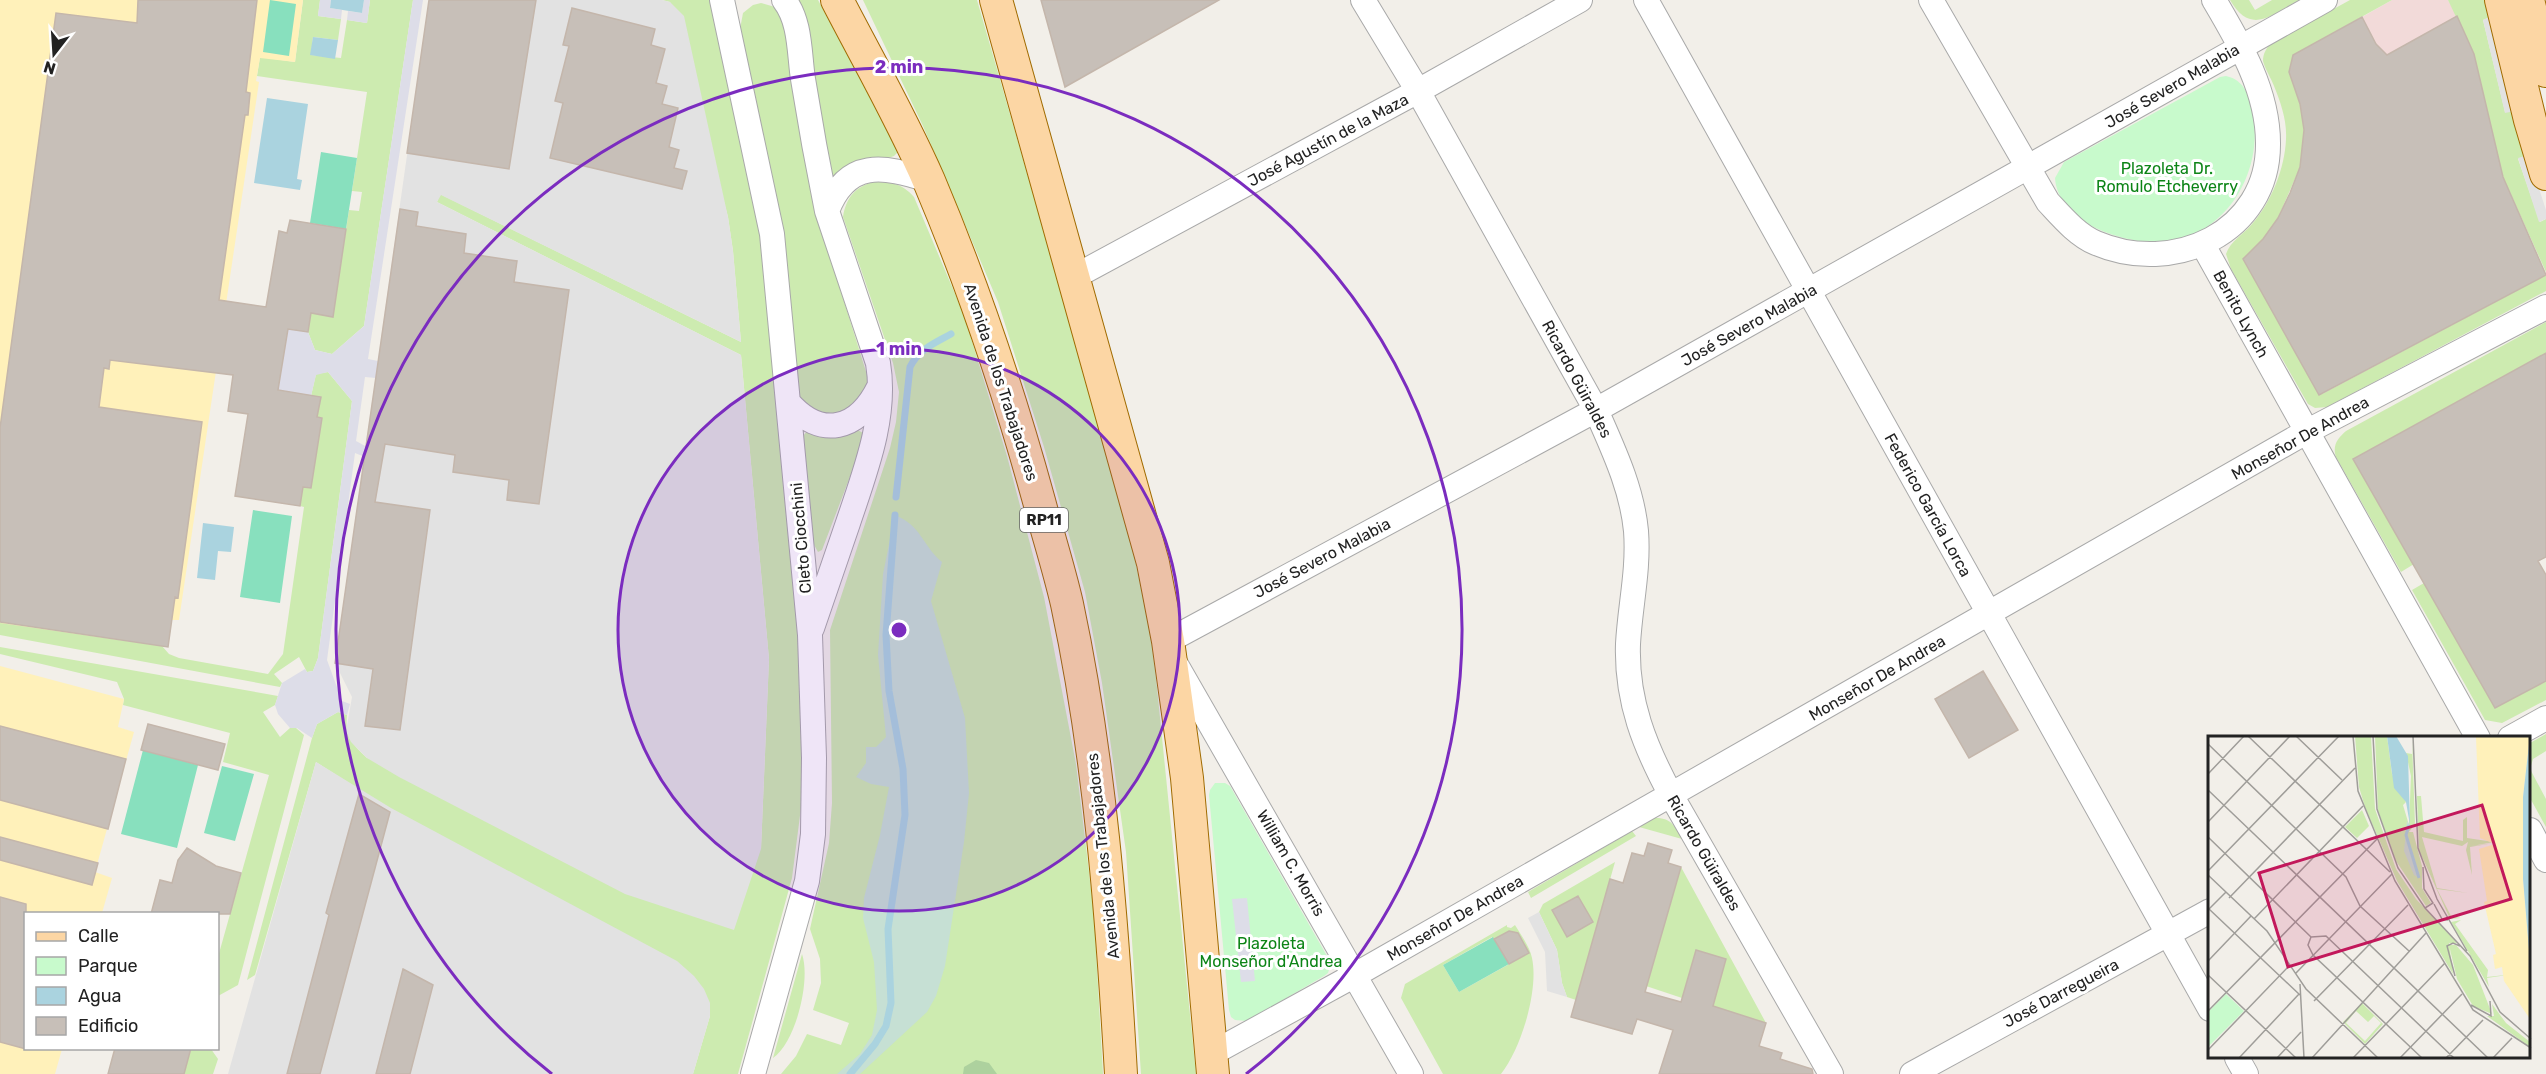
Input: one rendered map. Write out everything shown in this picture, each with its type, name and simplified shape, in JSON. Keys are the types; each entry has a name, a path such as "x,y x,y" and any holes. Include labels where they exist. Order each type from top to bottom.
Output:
{"main road":[{"name":"Avenida de los Trabajadores","path":"837,0 928,180 987,328 1024,448 1067,605 1095,765 1106,848 1121,1074"},
{"path":"996,0 1140,513 1169,647 1187,778 1212,1064"},
{"path":"2501,0 2530,120 2546,174"},
{"path":"2535,7 2546,71"}],"street":[{"name":"Cleto Ciocchini","path":"722,0 772,234 810,635 814,758 813,834 807,881 753,1074"},
{"path":"784,0 796,22 803,77 827,211 878,363 881,382 875,434 868,464 810,635"},
{"name":"Ricardo Güiraldes","path":"1364,0 1418,91 1596,410 1626,485 1636,530 1637,573 1628,642 1630,695 1648,753 1831,1074"},
{"name":"José Agustín de la Maza","path":"1074,277 1418,91 1580,0"},
{"name":"Federico García Lorca","path":"1646,0 2208,1005"},
{"path":"1931,0 2048,202 2071,226 2095,243 2121,251 2147,255 2175,253 2203,245 2243,214 2256,195 2265,172 2268,144 2266,117 2259,90 2241,46 2214,0"},
{"name":"José Severo Malabia","path":"1169,647 2029,168 2325,0"},
{"path":"827,211 838,188 856,174 869,170 895,170 928,180"},
{"name":"Benito Lynch","path":"2203,245 2477,736"},
{"name":"Monseñor De Andrea","path":"1212,1064 1355,975 2306,432 2546,306"},
{"path":"788,402 808,420 825,426 836,426 849,422 865,410 881,382"},
{"name":"William C. Morris","path":"1169,647 1411,1074"},
{"path":"2514,736 2546,718"},
{"path":"2531,834 2546,860"},
{"name":"José Darregueira","path":"1912,1074 2208,912"},
{"path":"2238,1059 2246,1074"}],"shaded area":[{"path":"320,0 331,0 330,8 342,10 341,19 318,16"},
{"path":"364,0 370,0 367,23 347,20 348,11 362,13"},
{"path":"413,0 423,0 368,359 378,361 376,378 365,377 356,441 367,447 365,457 355,453 327,660 342,701 350,704 347,715 338,712 317,724 312,738 297,728 290,728 278,714 275,705 282,683 305,669 307,672 313,671 318,658 352,401 328,372 316,375 311,396 278,390 288,329 308,332 315,350 332,354 364,326"},
{"path":"429,0 662,0 670,2 684,16 728,217 741,342 441,195 437,202 741,355 769,659 761,849 734,930 625,894 399,777 367,758 351,742 346,731 352,697 335,663"},
{"path":"2392,0 2448,0 2457,16 2383,57 2362,17"},
{"path":"2492,16 2515,111 2505,113 2483,20"},
{"path":"2528,155 2546,210 2546,219 2539,222 2518,158"},
{"path":"316,762 391,808 677,961 694,976 704,989 710,1003 710,1016 693,1074 228,1074"},
{"path":"1247,898 1255,981 1241,982 1232,899"},
{"path":"1539,912 1557,950 1562,983 1567,997 1547,991 1545,952 1528,918"}],"green space":[{"path":"270,0 296,4 289,56 263,52"},
{"path":"303,0 320,0 318,16 341,19 338,40 313,37 311,55 341,58 347,20 367,23 370,0 413,0 364,326 332,354 315,350 308,332 311,313 333,316 349,210 359,211 362,192 352,191 367,92 257,76 260,57 295,62"},
{"path":"662,0 711,0 760,216 799,638 802,800 792,878 738,1074 693,1074 710,1016 316,762 255,975 247,980 312,738 317,724 338,712 347,715 350,739 367,758 761,849 769,659 741,355 437,202 440,194 741,342 728,217 670,2"},
{"path":"795,0 818,0 897,147 898,152 894,156 833,178 829,177"},
{"path":"863,0 977,0 1126,516 1151,637 1196,1074 1141,1074 1126,852 1102,683 1085,592 1044,447 998,302 923,126"},
{"path":"2230,0 2249,0 2255,10 2272,0 2299,0 2270,16 2254,20 2238,11"},
{"path":"2350,0 2392,0 2293,55 2289,72 2300,104 2304,130 2300,167 2278,218 2263,239 2244,259 2318,393 2322,394 2546,275 2546,291 2327,407 2315,408 2308,404 2231,269 2226,254 2231,245 2259,216 2271,196 2283,162 2286,139 2284,119 2277,92 2263,61 2265,52 2270,44"},
{"path":"2448,0 2489,0 2492,16 2483,20 2505,112 2515,111 2528,155 2518,159 2540,222 2546,219 2546,272 2503,177 2473,53"},
{"path":"761,3 775,7 785,18 828,250 868,378 868,386 858,406 821,418 798,396 740,29 743,13 753,5"},
{"name":"Plazoleta Dr. Romulo Etcheverry","path":"2226,76 2242,85 2250,101 2255,134 2253,155 2238,193 2226,210 2211,224 2194,234 2173,241 2139,241 2100,230 2083,221 2069,209 2059,195 2055,178 2064,162 2220,77"},
{"path":"321,152 357,158 346,229 310,223"},
{"path":"873,182 895,184 914,197 964,315 1007,456 1044,597 1076,764 1094,915 1103,1074 781,1074 796,1056 807,1034 841,1045 849,1023 813,1010 821,983 820,959 810,929 829,843 832,803 830,630 890,448 899,392 893,363 843,217 846,204 852,194"},
{"path":"2546,322 2546,353 2353,459 2414,564 2401,572 2336,457 2336,442 2346,431"},
{"path":"328,372 352,401 318,658 313,671 307,672 299,657 274,674 282,683 280,687 0,635 0,622 162,646 169,654 179,658 268,674 283,654 304,507 300,506 303,487 311,488 322,418 317,417 321,398 311,396 316,374"},
{"path":"856,429 863,433 861,448 822,550 818,552 813,543 803,436 808,430"},
{"path":"253,510 292,516 280,603 240,597"},
{"path":"895,515 911,524 942,562 931,601 965,718 969,793 964,842 945,966 936,996 927,1012 860,1074 837,1074 860,1054 872,1035 877,1010 874,962 863,918 864,898 889,787 871,784 856,777 866,763 866,747 876,747 886,737 878,655 883,574"},
{"path":"2424,583 2495,708 2546,680 2546,700 2502,723 2485,720 2412,590"},
{"path":"0,647 278,696 275,705 263,712 280,737 290,728 296,728 304,735 238,985 219,995 219,953 269,775 223,762 230,733 123,705 124,699 117,682 0,654"},
{"path":"2546,734 2546,751 2533,759 2531,766 2531,742"},
{"path":"143,750 198,765 177,848 121,834"},
{"path":"222,766 254,774 235,841 204,833"},
{"path":"2531,771 2546,799 2546,827 2531,800"},
{"name":"Plazoleta Monseñor d'Andrea","path":"1215,783 1225,783 1230,786 1331,963 1328,973 1324,976 1247,1021 1235,1020 1231,1017 1229,1010 1209,795"},
{"path":"1654,818 1665,819 1675,826 1682,839 1639,827"},
{"path":"1632,831 1636,836 1531,898 1528,892"},
{"path":"1615,862 1576,1000 1567,997 1562,983 1557,950 1539,912 1543,904"},
{"path":"1681,867 1766,1023 1731,1012 1700,1049 1726,959 1696,950 1682,998 1646,986"},
{"path":"1507,925 1511,928 1515,925 1531,954 1533,986 1527,1019 1515,1050 1501,1074 1443,1074 1401,998 1405,984","holes":["1509,931 1518,933 1529,953 1459,992 1443,965 1492,937 1494,939"]},
{"path":"1493,937 1509,964 1459,992 1443,965"},
{"path":"802,954 804,979 800,1010 788,1039 773,1058"},
{"path":"191,1050 212,1050 218,1059 213,1074 184,1074"},
{"path":"976,1060 989,1063 997,1074 963,1074 964,1067"}],"sand":[{"path":"0,0 303,0 295,62 260,58 256,81 259,82 179,620 172,620 168,647 0,623"},
{"path":"0,666 124,699 118,727 134,732 95,872 112,878 102,912 24,912 24,1050 62,1050 55,1074 0,1074"}],"water":[{"path":"331,0 364,0 362,13 330,8"},
{"path":"313,37 338,40 335,59 310,55"},
{"path":"267,98 308,104 297,179 302,180 300,190 254,183"},
{"path":"203,523 234,527 231,552 218,551 215,580 197,578"}],"building":[{"path":"138,0 257,0 246,92 250,93 248,115 245,115 219,300 266,307 279,231 287,233 290,220 346,229 333,317 311,313 308,332 288,329 278,390 321,397 317,417 322,418 311,488 303,487 300,506 235,496 248,414 228,411 233,375 110,360 109,369 104,368 99,407 202,422 178,598 175,597 168,647 0,622 0,428 56,13 137,23"},
{"path":"429,0 536,0 509,169 407,153"},
{"path":"1041,0 1219,0 1065,87"},
{"path":"572,8 655,29 651,45 665,49 656,83 667,86 662,104 678,108 669,147 679,150 674,168 687,171 682,189 550,158 563,103 555,101 569,46 563,45"},
{"path":"2457,16 2474,54 2503,177 2546,275 2319,395 2243,259 2263,239 2278,218 2300,167 2304,130 2300,104 2289,72 2293,55 2362,17 2376,44 2387,55"},
{"path":"400,209 418,212 416,226 466,234 464,253 517,261 514,282 569,290 539,504 507,500 509,480 453,472 455,455 385,444 375,502 430,510 400,730 365,726 373,669 335,663"},
{"path":"2546,353 2546,557 2538,561 2546,575 2546,681 2495,708 2353,459"},
{"path":"1983,671 2018,730 1969,758 1935,699"},
{"path":"148,724 225,744 218,770 141,750"},
{"path":"0,726 126,759 108,829 0,800"},
{"path":"359,794 390,812 320,1074 287,1074 329,915 326,913"},
{"path":"0,837 98,863 92,885 0,860"},
{"path":"1648,843 1672,850 1668,863 1681,867 1645,992 1681,1002 1696,950 1726,959 1713,1006 1766,1023 1759,1046 1782,1053 1780,1059 1812,1069 1813,1074 1659,1074 1673,1030 1637,1019 1632,1034 1571,1017 1610,879 1623,883 1632,853 1644,856"},
{"path":"187,848 216,866 241,873 230,914 152,912 160,880 172,883 178,860"},
{"path":"1578,896 1593,922 1567,937 1552,910"},
{"path":"0,897 26,904 26,912 24,912 24,1048 0,1042"},
{"path":"1509,931 1518,933 1529,953 1509,964 1494,939"},
{"path":"403,969 433,985 410,1074 376,1074"},
{"path":"114,1050 190,1050 184,1074 108,1074"}],"waterway":[{"path":"896,497 910,367 923,351 951,334"},
{"path":"850,1074 875,1044 886,1026 891,1003 888,929 905,815 903,769 889,691 886,635 895,515"}]}
